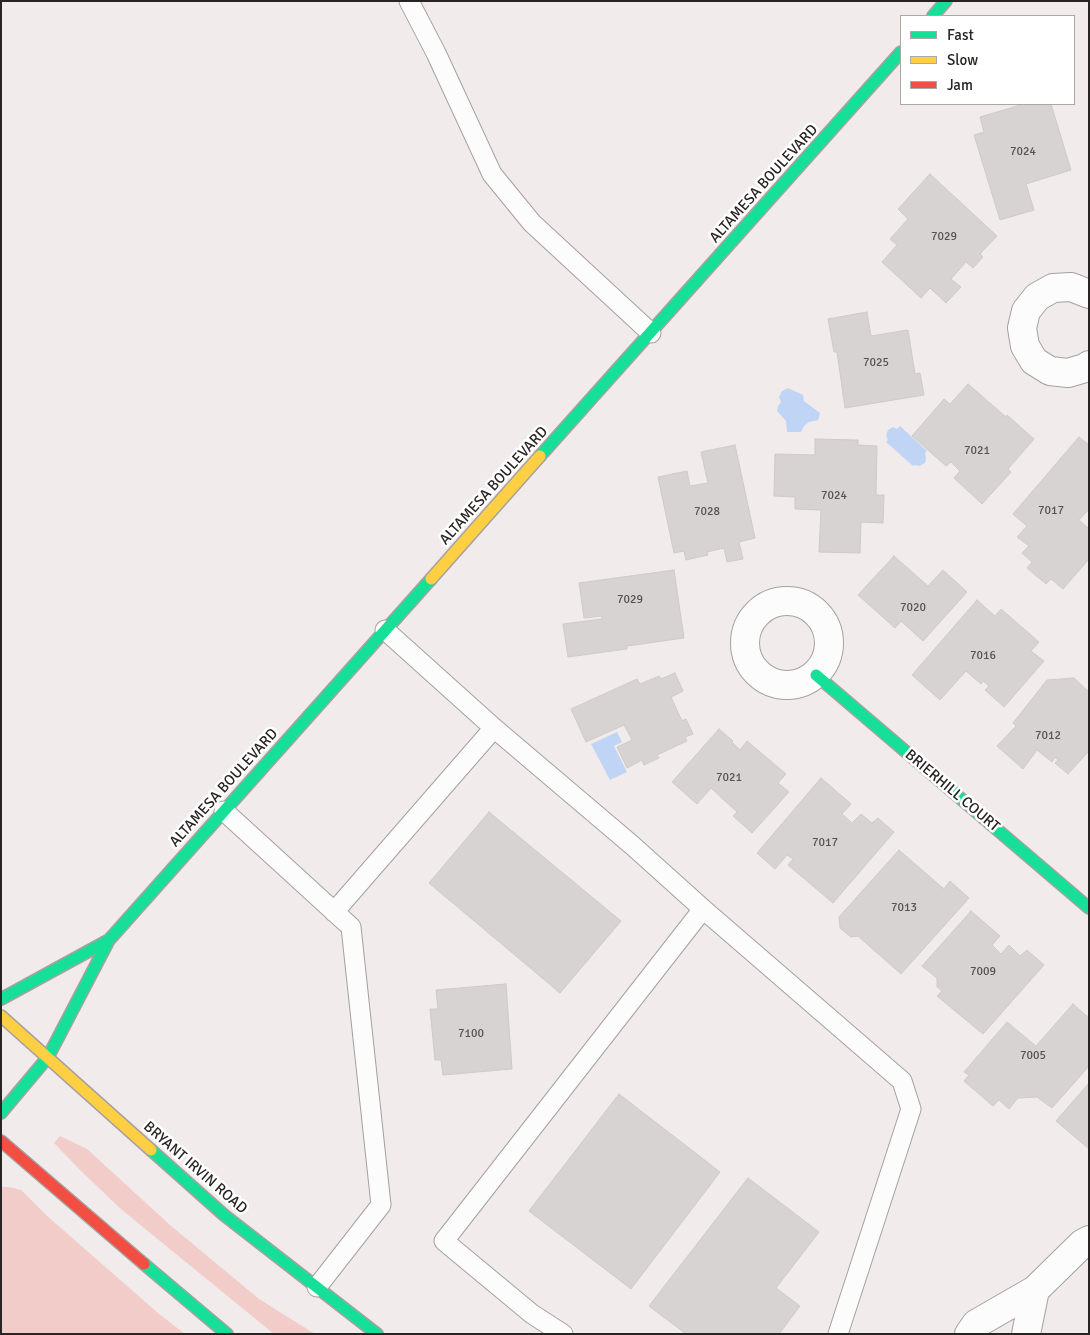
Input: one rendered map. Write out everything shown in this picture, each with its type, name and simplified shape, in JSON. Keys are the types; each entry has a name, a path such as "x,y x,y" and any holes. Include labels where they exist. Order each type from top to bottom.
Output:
{"street":[{"path":"934,15 946,1"},
{"name":"ALTAMESA BOULEVARD","path":"1,1112 48,1057 109,940 900,53"},
{"path":"1089,294 1071,287 1053,288 1037,297 1026,311 1022,328 1025,346 1034,361 1050,370 1068,373 1089,365"},
{"name":"BRIERHILL COURT","path":"816,675 1089,908"},
{"name":"ALTAMESA BOULEVARD","path":"1,999 109,940"},
{"name":"BRYANT IRVIN ROAD","path":"1,1016 224,1215 377,1334"},
{"path":"1,1141 227,1334"},
{"path":"969,1334 976,1324 1035,1290 1082,1244 1089,1240"},
{"path":"1026,1334 1035,1290"}],"lane":[{"path":"409,1 492,174 532,223 651,333"},
{"path":"385,630 494,728 902,1081 911,1109 838,1334"},
{"path":"334,912 494,728"},
{"path":"224,811 350,927 381,1205 317,1287"},
{"path":"562,1334 532,1314 444,1242 703,909"}],"shaded area":[{"path":"60,1136 87,1149 170,1225 259,1299 315,1334 274,1334 122,1210 54,1143"},
{"path":"1,1187 21,1190 46,1215 158,1313 185,1334 1,1334"}],"water":[{"path":"788,388 803,395 804,401 820,413 818,420 809,422 801,432 787,432 786,421 777,411 781,402 779,397 782,391"},
{"path":"900,426 927,451 925,453 925,463 913,466 886,442 888,440 886,436 888,430 893,427 897,429"},
{"path":"617,732 622,742 614,746 627,772 610,780 591,744"}],"building":[{"path":"1021,105 1051,105 1071,170 1026,184 1034,210 1000,220 974,135 984,132 980,117"},
{"path":"930,174 997,236 980,254 983,257 973,268 966,262 951,279 961,287 946,303 930,288 921,298 882,262 897,245 890,239 908,219 898,209"},
{"path":"867,312 871,336 908,330 915,374 920,373 924,395 845,408 837,352 834,352 828,319"},
{"path":"968,384 1034,439 1008,469 1011,472 982,504 954,478 960,471 951,462 946,466 912,436 944,399 950,404"},
{"path":"1079,437 1089,445 1089,509 1079,520 1089,529 1089,559 1063,589 1051,579 1046,584 1027,568 1032,562 1022,553 1029,546 1017,537 1027,526 1013,514"},
{"path":"815,439 858,440 858,445 877,446 876,495 884,495 883,523 861,522 860,553 819,552 821,510 795,509 795,497 774,496 775,454 815,455"},
{"path":"735,445 755,538 739,542 743,559 727,562 724,548 707,552 708,555 686,560 684,551 674,553 658,477 687,471 690,486 708,483 701,452"},
{"path":"894,556 928,586 943,570 967,592 923,641 901,621 895,628 858,595"},
{"path":"674,570 684,638 627,646 627,649 568,657 563,624 602,619 602,616 584,618 579,583"},
{"path":"977,600 995,616 1001,609 1039,642 1031,651 1044,661 1004,707 985,690 989,686 983,681 981,684 966,671 940,700 912,675"},
{"path":"675,673 683,691 671,697 682,721 686,719 693,734 685,737 687,741 657,755 659,758 644,765 642,760 627,768 617,747 632,740 624,725 586,742 571,709 637,679 640,684 659,676 661,679"},
{"path":"1074,678 1089,692 1089,751 1068,774 1055,763 1058,760 1055,757 1052,762 1037,750 1023,769 997,746 1016,726 1013,723 1047,680"},
{"path":"719,729 740,750 747,741 786,774 778,783 789,792 752,833 733,816 737,812 711,788 697,804 672,782"},
{"path":"821,778 851,804 842,814 852,823 861,814 872,823 878,818 894,832 833,903 788,865 793,859 787,855 775,869 757,853"},
{"path":"489,812 621,921 560,993 429,883"},
{"path":"899,850 944,889 950,881 969,898 901,974 858,936 851,937 840,928 839,917"},
{"path":"971,911 1000,936 992,945 1001,954 1009,945 1020,956 1027,950 1044,965 983,1034 937,996 942,991 937,987 937,978 922,966"},
{"path":"506,984 512,1069 443,1075 441,1060 435,1060 430,1009 438,1009 436,990"},
{"path":"1073,1004 1089,1018 1089,1066 1052,1108 1037,1097 1018,1098 1009,1109 999,1100 993,1106 964,1081 969,1075 964,1072 1007,1022 1036,1046"},
{"path":"1089,1083 1089,1149 1056,1121"},
{"path":"619,1094 720,1172 631,1289 529,1211"},
{"path":"748,1178 819,1232 776,1288 800,1306 779,1334 686,1334 649,1306"}],"traffic: fast":[{"path":"934,15 946,1"},
{"path":"540,456 900,53"},
{"path":"1,1113 48,1057 109,940 431,579"},
{"path":"816,675 1089,908"},
{"path":"1,999 109,940"},
{"path":"151,1150 224,1215 377,1334"},
{"path":"144,1264 227,1334"}],"traffic: slow":[{"path":"431,579 540,456"},
{"path":"1,1016 151,1150"}],"traffic: jam":[{"path":"1,1141 144,1264"}]}
